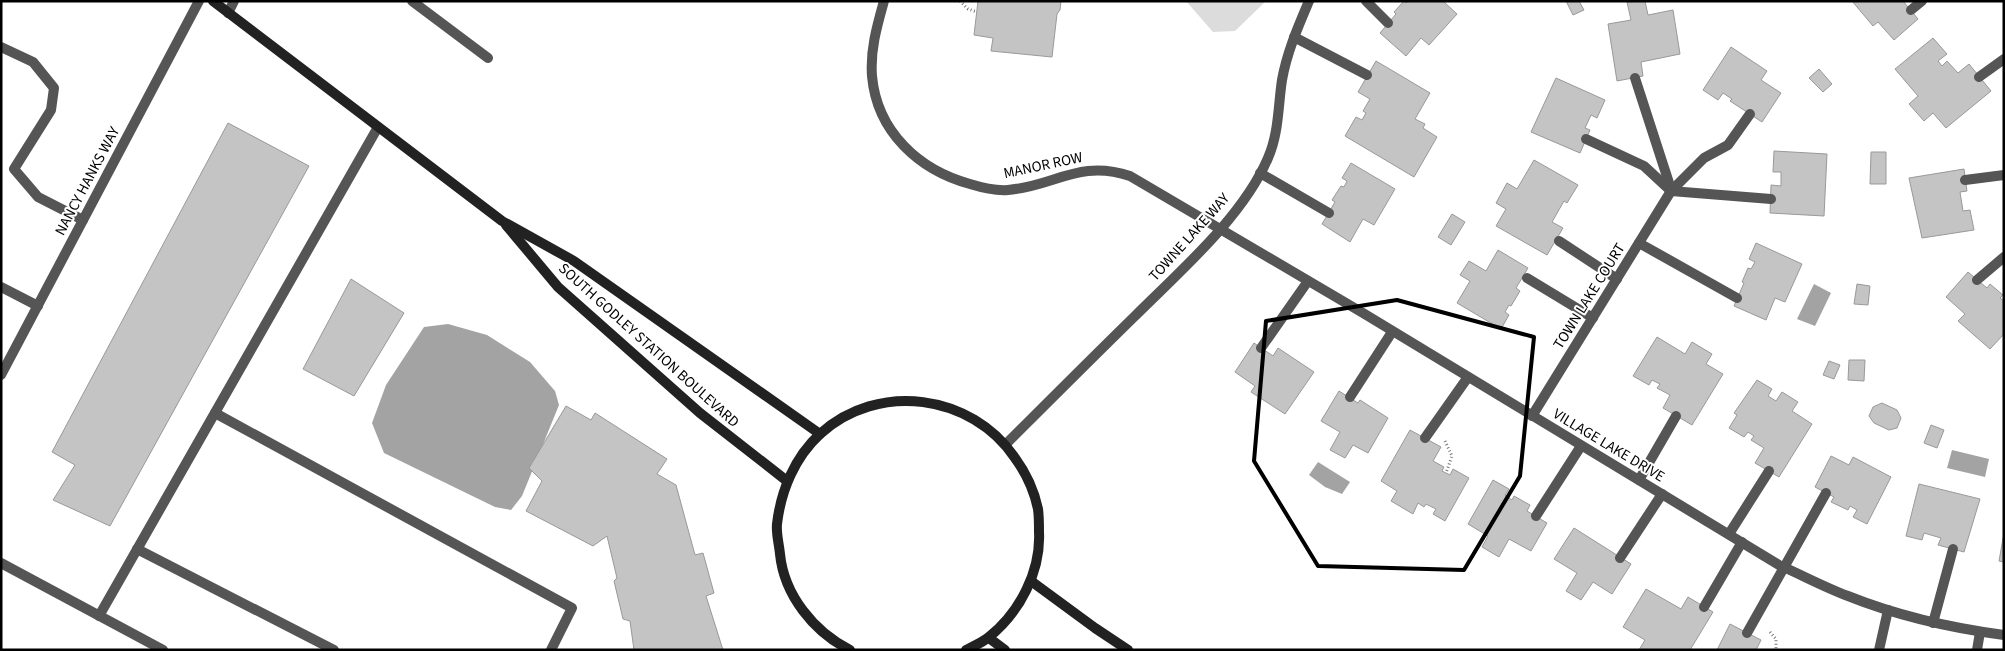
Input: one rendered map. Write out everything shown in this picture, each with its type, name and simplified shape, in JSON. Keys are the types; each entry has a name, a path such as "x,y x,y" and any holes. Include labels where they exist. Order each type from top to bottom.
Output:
{"street":[{"name":"NANCY HANKS WAY","path":"1,375 198,1"},
{"name":"SOUTH GODLEY STATION BOULEVARD","path":"213,1 502,221 574,261 820,434"},
{"path":"228,12 234,1"},
{"path":"412,1 488,58"},
{"name":"MANOR ROW","path":"884,1 871,55 874,89 879,106 890,127 900,142 922,164 949,178 994,190 1020,188 1080,171 1100,170 1119,172 1142,182 1220,229"},
{"name":"TOWNE LAKE WAY","path":"1006,444 1178,274 1220,229 1241,203 1260,173 1273,145 1282,82 1294,37 1309,1"},
{"path":"1366,1 1388,23"},
{"path":"1911,10 1922,1"},
{"path":"1294,37 1367,75"},
{"path":"1,47 33,62 54,88 51,110 14,169 38,197 83,220"},
{"path":"1979,77 2004,59"},
{"path":"1635,78 1671,191"},
{"name":"TOWN LAKE COURT","path":"1532,416 1671,191 1704,158 1728,145 1750,114"},
{"path":"99,616 378,127"},
{"path":"1586,139 1644,166 1671,191 1771,199"},
{"path":"1260,173 1328,213"},
{"path":"1965,180 2004,175"},
{"name":"SOUTH GODLEY STATION BOULEVARD","path":"502,221 558,287 700,413 787,481"},
{"name":"VILLAGE LAKE DRIVE","path":"1220,229 1783,567 1826,587 1888,610 1933,622 2004,635"},
{"path":"1559,241 1617,279"},
{"path":"1639,243 1737,298"},
{"path":"1977,280 2004,257"},
{"path":"1527,278 1593,318"},
{"path":"1261,348 1308,281"},
{"path":"1,287 38,306"},
{"path":"1350,398 1392,332"},
{"path":"1425,438 1468,377"},
{"path":"850,650 832,646 802,611 782,570 777,525 787,481 801,456 820,434 849,414 881,403 915,400 949,406 980,421 1006,444 1026,474 1038,509 1040,545 1031,581 1013,612 988,638 966,650"},
{"path":"215,413 572,608 551,650"},
{"path":"1639,480 1676,416"},
{"path":"1536,516 1581,446"},
{"path":"1728,534 1769,472"},
{"path":"1747,633 1826,493"},
{"path":"1620,558 1662,494"},
{"path":"1704,607 1742,542"},
{"path":"137,549 334,650"},
{"path":"1933,622 1953,549"},
{"path":"1,563 163,650"},
{"path":"1031,581 1128,650"},
{"path":"1879,650 1888,610"},
{"path":"1977,650 1980,632"},
{"path":"988,638 1006,650"}],"path":[{"path":"960,1 968,9 977,12"},
{"path":"1431,430 1447,443 1452,456 1446,473"}],"highlighted area":[{"path":"1397,300 1534,337 1520,476 1464,570 1318,566 1254,461 1266,321"}],"shaded area":[{"path":"1186,1 1266,1 1235,31 1213,32"},
{"path":"1814,284 1831,293 1815,326 1797,319"},
{"path":"448,324 487,335 530,362 555,391 559,405 522,496 511,510 495,507 384,453 372,423 386,385 424,327"},
{"path":"1952,450 1989,459 1985,477 1947,468"},
{"path":"1318,462 1350,482 1342,494 1325,487 1309,475"}],"building":[{"path":"978,1 1061,1 1060,10 1057,14 1052,57 991,51 993,38 974,35"},
{"path":"1404,1 1406,3 1408,1 1443,1 1457,14 1429,45 1421,38 1406,56 1380,33"},
{"path":"1566,1 1579,1 1584,10 1573,15"},
{"path":"1645,1 1648,15 1673,10 1680,54 1641,62 1643,76 1617,81 1608,24 1631,20 1627,2"},
{"path":"1852,1 1903,1 1918,19 1894,40 1878,22 1873,26"},
{"path":"1933,38 1947,54 1938,61 1942,66 1947,61 1958,73 1969,64 1991,91 1946,128 1933,113 1924,121 1909,104 1918,96 1895,69"},
{"path":"1731,47 1767,71 1761,80 1781,93 1762,122 1730,101 1732,99 1723,93 1718,100 1703,90"},
{"path":"1376,61 1430,93 1415,119 1425,124 1423,128 1437,137 1414,177 1345,136 1356,117 1362,120 1366,113 1363,111 1370,99 1358,92"},
{"path":"1819,69 1832,84 1823,92 1809,78"},
{"path":"1556,78 1605,100 1597,118 1591,115 1585,128 1590,130 1580,153 1531,132"},
{"path":"228,123 309,166 110,526 53,500 75,465 52,452"},
{"path":"1774,151 1827,154 1824,216 1770,213 1771,185 1781,186 1781,172 1773,172"},
{"path":"1871,152 1886,152 1886,184 1870,184"},
{"path":"1534,160 1578,185 1567,203 1564,201 1552,222 1563,228 1547,255 1496,226 1506,209 1496,203 1507,183 1517,189"},
{"path":"1351,163 1395,189 1374,225 1363,219 1350,242 1322,224 1335,202 1332,200 1341,186 1344,187 1347,181 1342,178"},
{"path":"1964,169 1967,191 1960,192 1963,211 1970,210 1974,230 1922,238 1909,178"},
{"path":"1452,214 1465,222 1451,245 1438,237"},
{"path":"1756,243 1802,264 1785,302 1775,298 1766,320 1734,306 1748,268 1751,269 1755,262 1749,259"},
{"path":"1498,250 1528,268 1516,288 1520,291 1505,312 1509,315 1501,329 1457,303 1470,281 1460,275 1469,261 1486,271"},
{"path":"1968,272 1987,288 1990,284 2003,295 2000,298 2004,301 2004,334 1990,349 1958,321 1965,314 1946,297"},
{"path":"351,279 404,313 354,396 303,369"},
{"path":"1857,284 1870,286 1868,305 1854,304"},
{"path":"1657,337 1685,354 1692,342 1712,354 1706,364 1723,374 1692,425 1663,408 1670,395 1657,388 1660,384 1652,380 1649,385 1633,376"},
{"path":"1254,343 1273,356 1278,348 1314,372 1285,414 1251,392 1255,386 1235,372"},
{"path":"1849,360 1865,360 1864,381 1848,380"},
{"path":"1829,361 1840,365 1834,379 1823,375"},
{"path":"1757,380 1772,389 1768,396 1776,401 1782,392 1798,402 1792,411 1812,424 1779,477 1755,463 1764,448 1751,440 1754,436 1748,432 1744,437 1729,428 1737,415 1734,413"},
{"path":"1339,391 1358,403 1360,400 1388,418 1368,453 1353,445 1345,458 1330,450 1340,432 1321,421"},
{"path":"1882,403 1897,410 1901,418 1897,428 1889,430 1874,423 1869,416 1873,407"},
{"path":"566,406 591,420 595,413 667,459 657,474 676,485 695,555 703,553 714,593 706,596 723,650 634,650 630,621 623,619 614,581 617,578 607,536 593,546 526,511 542,481 529,468"},
{"path":"1931,425 1944,430 1937,448 1924,443"},
{"path":"1410,430 1441,447 1433,461 1444,467 1442,471 1450,475 1453,469 1469,478 1445,521 1433,514 1436,509 1426,504 1424,507 1418,503 1413,514 1391,501 1397,491 1381,481"},
{"path":"1831,456 1849,465 1853,457 1891,477 1867,524 1853,517 1857,510 1850,506 1848,510 1831,502 1834,497 1815,487"},
{"path":"1493,480 1509,489 1505,495 1512,500 1514,496 1530,505 1527,511 1547,523 1531,551 1509,539 1499,557 1482,547 1488,536 1468,524"},
{"path":"1919,484 1980,499 1964,552 1938,545 1941,538 1924,533 1922,540 1906,536"},
{"path":"1574,528 1631,564 1612,594 1593,582 1581,600 1566,591 1577,573 1554,559"},
{"path":"2004,533 2004,562 1999,561"},
{"path":"1646,589 1681,609 1688,597 1713,612 1690,650 1639,650 1645,640 1623,627"},
{"path":"1730,624 1761,640 1756,650 1717,650"}]}
